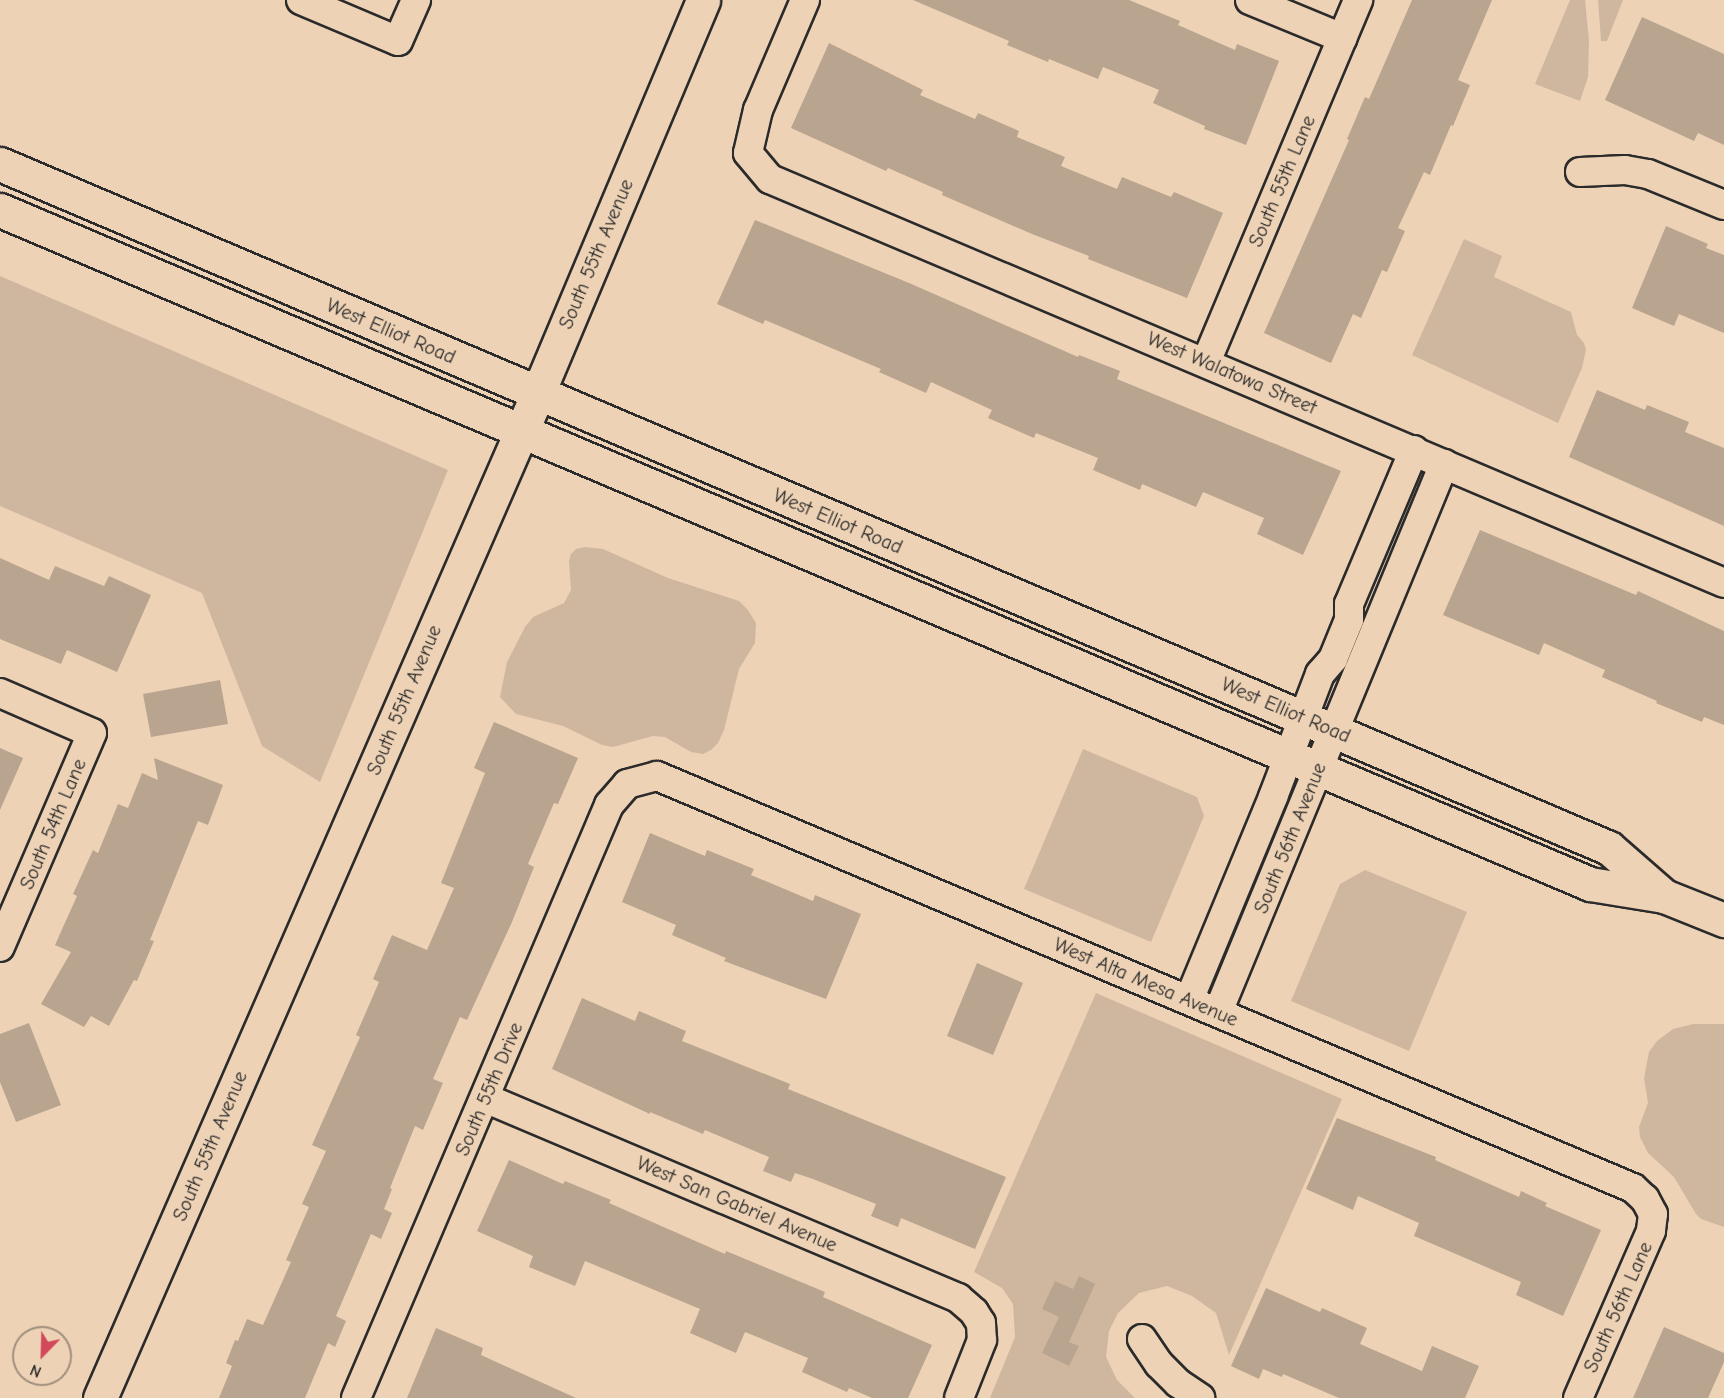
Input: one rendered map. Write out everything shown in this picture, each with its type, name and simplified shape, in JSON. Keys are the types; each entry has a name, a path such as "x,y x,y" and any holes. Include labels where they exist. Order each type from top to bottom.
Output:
{"main road":[{"name":"South 55th Avenue","path":"100,1398 538,393 704,0"},
{"name":"West Elliot Road","path":"0,164 1609,848 1664,896"},
{"name":"West Elliot Road","path":"0,210 1590,884 1664,896 1724,920"}],"street":[{"path":"301,0 398,41 416,0"},
{"name":"West Walatowa Street","path":"805,0 758,110 748,153 770,179 1724,583"},
{"path":"1250,0 1342,38"},
{"name":"South 55th Lane","path":"1206,362 1358,0"},
{"path":"1581,172 1625,170 1648,174 1724,205"},
{"name":"South 56th Avenue","path":"1189,1000 1320,674 1319,653 1335,615 1349,604 1414,450"},
{"name":"South 56th Avenue","path":"1218,1012 1443,464"},
{"path":"1349,604 1380,617"},
{"name":"South 54th Lane","path":"0,693 92,734 0,947"},
{"name":"West Alta Mesa Avenue","path":"627,784 657,776 1633,1188 1645,1199 1653,1214"},
{"name":"South 55th Drive","path":"356,1398 609,805 627,784"},
{"name":"West San Gabriel Avenue","path":"485,1098 958,1298 974,1312 981,1323 982,1340 958,1398"},
{"name":"South 56th Lane","path":"1578,1398 1646,1246 1653,1214"},
{"path":"1142,1340 1159,1364 1178,1383 1200,1398"}],"shaded area":[{"path":"1570,0 1585,0 1589,41 1588,77 1580,101 1535,84"},
{"path":"1598,0 1623,0 1607,41 1601,41"},
{"path":"1464,239 1502,256 1494,277 1571,312 1577,335 1584,343 1586,350 1582,368 1558,423 1412,355"},
{"path":"0,276 448,470 320,782 262,746 202,593 0,506"},
{"path":"585,547 603,549 668,578 739,601 748,610 756,623 755,643 739,669 724,730 718,743 711,750 703,754 691,752 665,737 653,736 613,747 602,745 563,726 516,714 500,697 507,662 525,627 533,617 564,603 571,590 569,561 571,554 576,549"},
{"path":"1083,749 1197,797 1204,816 1151,942 1024,889"},
{"path":"1365,870 1467,912 1409,1051 1291,1001 1340,884"},
{"path":"1096,993 1342,1099 1229,1355 1216,1313 1192,1296 1167,1286 1139,1293 1118,1313 1109,1331 1106,1357 1117,1380 1135,1398 990,1398 1015,1337 1013,1304 1002,1288 974,1272"},
{"path":"1693,1024 1724,1024 1724,1227 1701,1219 1696,1214 1674,1177 1648,1153 1640,1137 1639,1127 1648,1103 1644,1078 1649,1052 1657,1041 1673,1029"}],"building":[{"path":"913,0 1129,0 1180,21 1178,25 1235,50 1237,44 1279,61 1246,145 1204,129 1205,126 1153,103 1159,90 1103,67 1098,79 1049,59 1048,62 1007,45 1009,41"},
{"path":"1412,0 1492,0 1458,80 1470,85 1453,126 1451,125 1430,175 1424,172 1398,228 1405,231 1387,272 1382,270 1361,318 1353,314 1331,363 1264,333 1349,140 1347,139 1365,97 1369,99"},
{"path":"1642,17 1724,54 1724,145 1698,133 1694,141 1605,100"},
{"path":"829,43 923,90 920,95 975,119 978,113 1019,131 1017,137 1065,157 1061,166 1117,189 1122,177 1171,197 1174,192 1223,213 1187,298 1088,259 1089,256 1032,234 942,195 943,192 888,168 886,171 791,128"},
{"path":"755,220 909,283 1078,357 1079,355 1120,371 1117,379 1341,471 1303,555 1257,534 1264,518 1203,492 1196,507 1142,484 1140,490 1093,470 1098,458 1036,433 1034,438 988,418 992,410 931,382 926,393 879,372 881,369 765,320 763,324 717,304"},
{"path":"1666,226 1708,244 1706,248 1724,255 1724,333 1679,314 1674,326 1632,308"},
{"path":"1597,390 1645,410 1647,405 1689,422 1685,432 1724,448 1724,526 1569,457"},
{"path":"1480,530 1636,595 1638,591 1724,631 1724,725 1704,717 1702,722 1656,703 1657,701 1602,677 1605,670 1544,643 1539,655 1443,615"},
{"path":"0,558 49,580 55,566 104,586 109,576 151,595 117,672 67,650 61,664 0,639"},
{"path":"220,680 228,724 151,737 143,694"},
{"path":"494,722 578,758 558,804 554,803 528,864 534,867 512,922 467,1020 460,1017 433,1079 443,1083 423,1130 415,1126 390,1188 392,1189 384,1209 392,1213 381,1239 371,1234 336,1316 346,1321 335,1347 328,1343 305,1398 219,1398 232,1366 226,1363 235,1340 238,1341 247,1319 263,1325 291,1262 286,1260 309,1207 302,1204 326,1151 312,1145 360,1037 356,1035 379,982 373,979 392,935 427,950 454,888 441,883 485,773 474,768"},
{"path":"0,748 23,758 0,810"},
{"path":"154,758 223,785 208,825 198,821 150,940 154,941 137,981 134,980 109,1026 91,1016 84,1027 41,1004 71,952 55,945 77,896 73,894 93,850 98,853 118,804 128,808 142,773 158,780"},
{"path":"650,833 705,856 707,850 754,869 751,875 813,901 815,895 861,914 826,999 724,961 726,958 672,935 676,925 622,902"},
{"path":"977,963 1023,983 993,1055 947,1036"},
{"path":"582,998 635,1021 639,1011 686,1031 682,1041 790,1084 788,1089 1006,1177 975,1249 901,1218 898,1227 871,1216 876,1204 813,1179 795,1173 791,1182 763,1171 769,1157 705,1130 703,1134 650,1112 650,1114 552,1069"},
{"path":"29,1023 61,1105 16,1122 0,1082 0,1034"},
{"path":"1337,1118 1436,1157 1435,1160 1519,1197 1521,1191 1547,1203 1545,1206 1601,1230 1563,1316 1516,1295 1521,1282 1414,1236 1419,1223 1358,1196 1353,1210 1306,1189"},
{"path":"509,1160 563,1184 565,1181 611,1200 609,1203 725,1254 726,1251 825,1292 823,1297 932,1345 908,1398 872,1398 849,1388 847,1392 802,1372 808,1358 745,1332 736,1353 690,1333 700,1309 585,1261 575,1286 529,1267 533,1256 477,1231"},
{"path":"1079,1276 1095,1284 1069,1342 1079,1346 1069,1366 1042,1353 1059,1317 1042,1309 1055,1281 1073,1289"},
{"path":"1266,1288 1320,1312 1322,1308 1367,1328 1360,1344 1422,1371 1432,1346 1479,1366 1465,1398 1339,1398 1283,1374 1282,1377 1263,1369 1259,1379 1231,1366"},
{"path":"1664,1327 1724,1353 1724,1362 1708,1398 1633,1398"},
{"path":"436,1328 483,1348 481,1355 576,1398 407,1398"}]}
